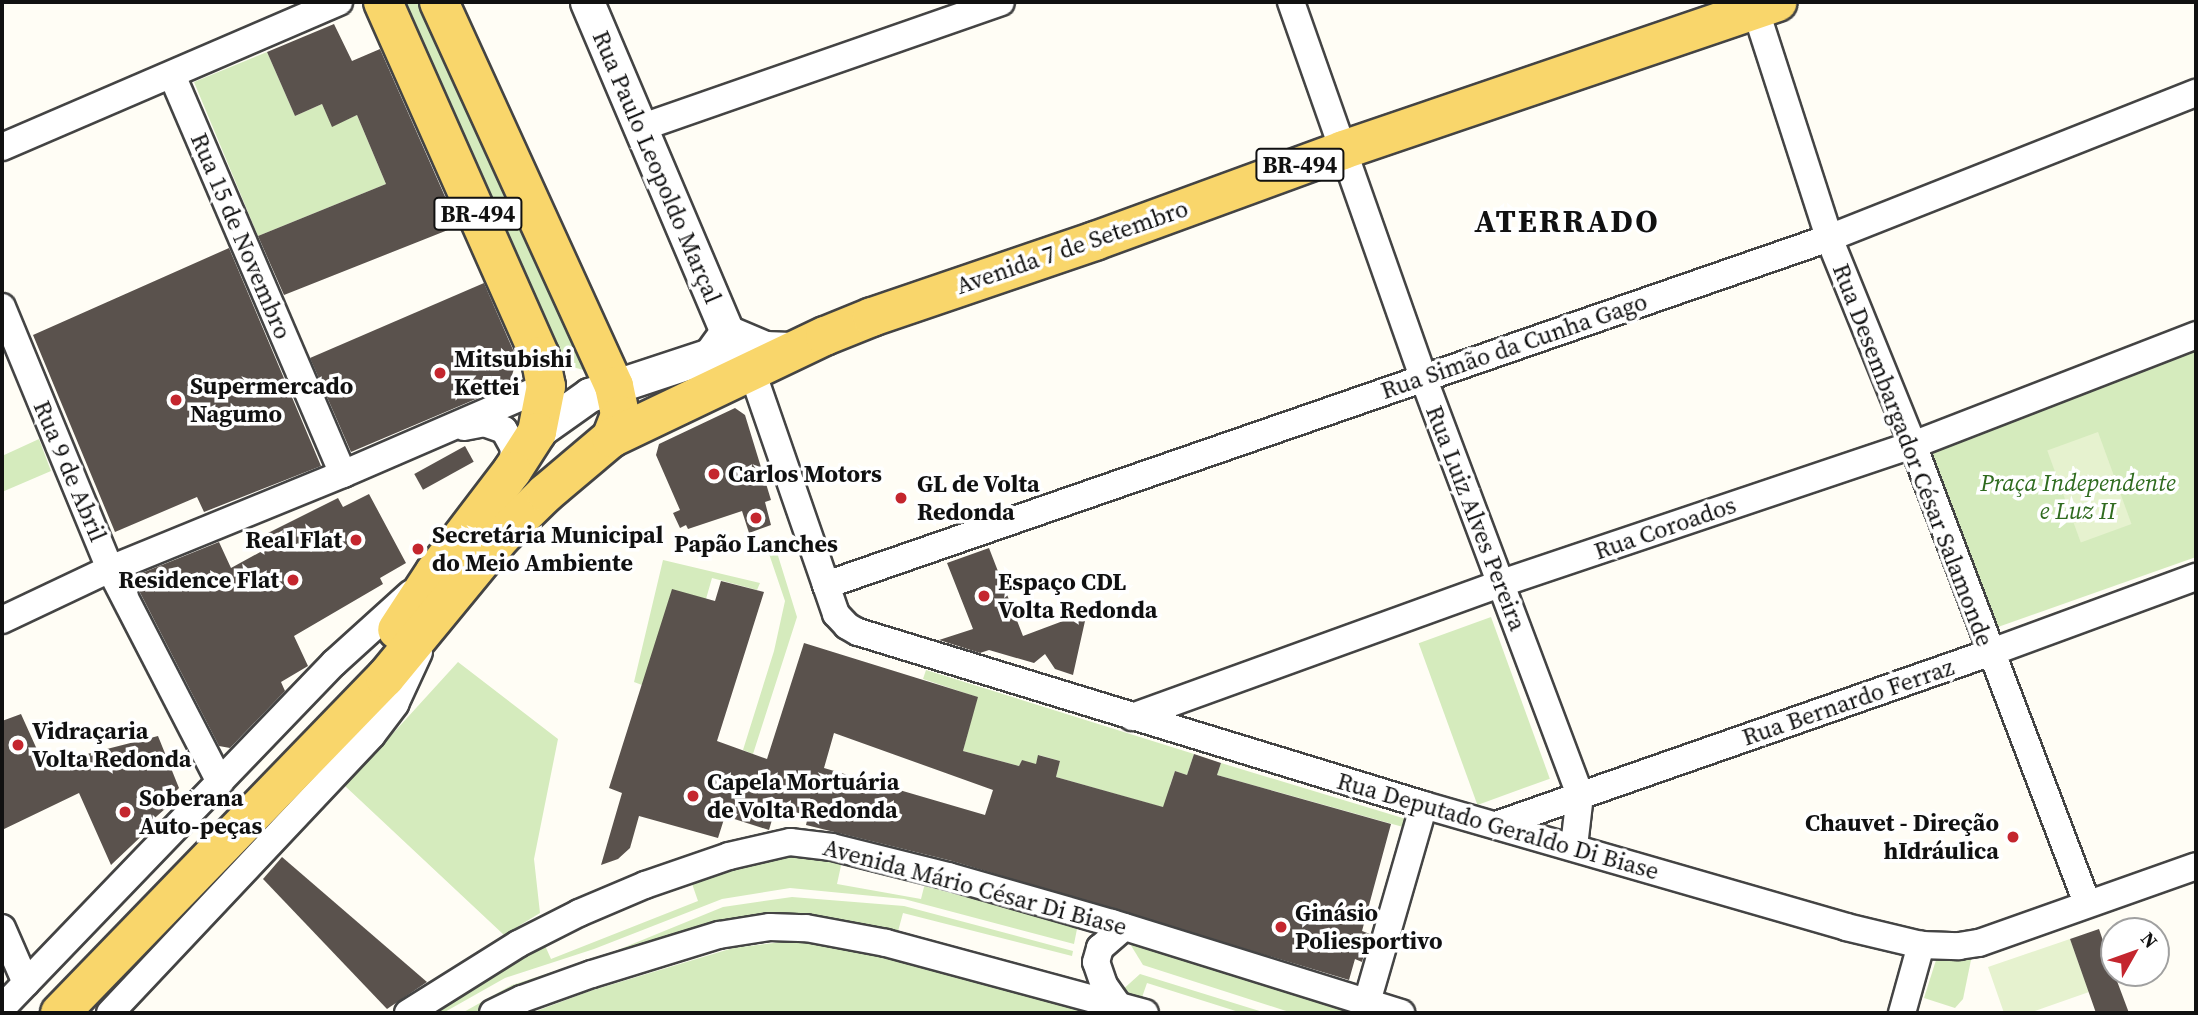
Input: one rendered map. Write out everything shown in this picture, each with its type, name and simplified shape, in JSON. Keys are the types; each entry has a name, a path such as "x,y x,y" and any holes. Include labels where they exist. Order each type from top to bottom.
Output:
{"main road":[{"name":"BR-494","path":"383,2 540,356 546,386 537,432"},
{"name":"BR-494","path":"439,2 614,386"},
{"name":"Avenida 7 de Setembro","path":"377,673 437,614 501,537 546,493 611,438 751,374 811,342 1343,150 1762,4"},
{"path":"611,438 620,415 614,386"},
{"path":"60,1013 377,673 435,572 512,471 537,432"},
{"path":"32,998 257,789 377,673"}],"street":[{"path":"2,147 339,2"},
{"name":"Rua Paulo Leopoldo Marçal","path":"587,2 640,128 718,344 765,348 811,342"},
{"path":"640,128 1001,2"},
{"name":"Rua Luiz Alves Pereira","path":"1291,2 1423,377 1580,795"},
{"name":"Rua Desembargador César Salamonde","path":"1762,4 1829,238 1913,445 1989,653 2087,904"},
{"name":"Rua 15 de Novembro","path":"172,75 343,474"},
{"name":"Rua Simão da Cunha Gago","path":"826,585 1829,238 2196,93"},
{"name":"Rua 9 de Abril","path":"2,307 110,569 220,782"},
{"name":"Rua Coroados","path":"1132,717 1502,583 1913,445 2196,335"},
{"path":"537,432 589,395 718,344 732,362 751,374 763,399 826,585"},
{"path":"2,621 110,569 343,474 546,386"},
{"path":"445,431 479,424 498,426 512,442 515,456 512,471"},
{"path":"2,1008 32,998 220,782 370,627 435,572"},
{"name":"Rua Bernardo Ferraz","path":"1499,824 1989,653 2196,577"},
{"name":"Rua Deputado Geraldo Di Biase","path":"826,585 836,614 852,630 1424,805 1499,824 1846,927 1921,945 1959,946 1979,943 2196,866"},
{"name":"Avenida 7 de Setembro","path":"110,1013 372,735 395,704 437,614"},
{"path":"1574,846 1580,795"},
{"path":"1367,1003 1424,805"},
{"name":"Avenida Mário César Di Biase","path":"410,1013 518,944 579,913 675,874 779,843 818,845 893,862 1124,927 1401,1013"},
{"path":"493,1013 522,999 592,974 719,935 770,927 806,928 886,943 1145,1013"},
{"path":"1118,1005 1104,985 1096,962 1100,948 1124,927"},
{"path":"2,928 32,998"},
{"path":"1902,1013 1921,945"}],"green space":[{"path":"394,2 436,2 595,373 550,361"},
{"path":"267,52 295,116 322,104 332,126 357,115 386,184 258,236 194,82"},
{"name":"Praça Independente e Luz II","path":"2196,351 2196,557 1998,627 1985,623 1923,467 1931,447"},
{"path":"2098,432 2132,524 2081,543 2047,450"},
{"path":"39,439 51,471 2,492 2,456"},
{"path":"775,546 797,617 753,754 743,750 774,651 785,601 767,548"},
{"path":"663,560 760,583 757,590 712,578 706,599 642,685 634,682"},
{"path":"1491,617 1550,779 1477,805 1419,643"},
{"path":"458,662 558,739 534,859 540,913 504,935 345,786"},
{"path":"926,670 1194,754 1187,775 1175,771 1170,785 1176,811 1056,777 1060,761 1039,755 1034,771 1022,760 1019,766 963,751 977,697 923,679"},
{"path":"1221,763 1406,819 1403,827 1217,775"},
{"path":"776,852 842,861 837,884 921,899 926,879 1078,924 1074,944 904,899 790,888 722,899 594,949 505,978 443,1013 423,1013 543,941 551,959 698,901 690,878"},
{"path":"792,897 904,906 1073,951 1072,956 903,913 897,935 816,917 488,1006 476,1013 462,1013 512,985 608,954 723,907"},
{"path":"1127,939 1361,1013 1293,1013 1283,1010 1143,965"},
{"path":"2070,939 2089,992 2029,1013 2004,1013 1988,967"},
{"path":"789,941 865,949 1101,1013 531,1013 590,991 733,948"},
{"path":"1937,957 1971,960 1963,999 1955,1008 1924,998"},
{"path":"1140,974 1266,1013 1242,1013 1147,983 1140,1003 1120,992"}],"building":[{"path":"334,24 352,61 380,49 458,226 284,295 258,236 386,184 357,115 332,127 322,104 295,116 267,52"},
{"name":"Supermercado Nagumo","path":"229,248 321,466 204,512 197,497 115,532 33,335"},
{"name":"Mitsubishi Kettei","path":"484,283 517,359 509,385 351,452 310,358"},
{"name":"Carlos Motors","path":"735,408 745,415 771,500 765,502 771,525 749,533 742,511 688,529 686,525 680,528 673,513 680,510 656,455 659,444"},
{"path":"465,446 474,462 423,490 414,474"},
{"path":"369,494 406,563 380,578 383,584 294,636 308,666 281,682 285,691 230,748 219,746 132,577 219,542 231,568 273,545 266,534 338,498 343,507"},
{"name":"Espaço CDL Volta Redonda","path":"989,548 1023,636 1087,612 1073,675 1055,669 1045,654 1034,663 989,650 980,653 939,640 973,629 947,563"},
{"path":"721,581 764,592 717,741 767,759 804,643 978,697 963,751 1019,766 1022,760 1036,764 1038,755 1060,761 1056,777 1163,807 1175,771 1187,775 1194,754 1221,763 1217,775 1391,824 1362,931 1370,934 1362,962 1355,959 1349,980 952,861 806,825 808,816 776,806 769,830 725,816 718,838 639,816 630,848 618,859 601,865 622,793 609,788 672,589 715,601","holes":["834,733 993,790 985,815 824,768"]},
{"name":"Soberana Auto-peças","path":"21,714 44,765 158,736 179,788 172,795 175,800 148,824 150,828 111,865 79,793 2,830 2,721"},
{"path":"282,857 427,982 387,1009 263,879"},
{"path":"2099,929 2100,987 2119,987 2129,1013 2096,1013 2070,939"}],"place":[{"name":"Mitsubishi Kettei","path":"440,373"},
{"name":"Supermercado Nagumo","path":"176,400"},
{"name":"Carlos Motors","path":"714,474"},
{"name":"GL de Volta Redonda","path":"901,498"},
{"name":"Papão Lanches","path":"756,518"},
{"name":"Real Flat","path":"356,540"},
{"name":"Secretária Municipal do Meio Ambiente","path":"418,549"},
{"name":"Residence Flat","path":"293,580"},
{"name":"Espaço CDL Volta Redonda","path":"984,596"},
{"name":"Vidraçaria Volta Redonda","path":"18,745"},
{"name":"Capela Mortuária de Volta Redonda","path":"693,796"},
{"name":"Soberana Auto-peças","path":"125,812"},
{"name":"Chauvet - Direção hIdráulica","path":"2013,837"},
{"name":"Ginásio Poliesportivo","path":"1281,927"}],"district":[{"name":"ATERRADO","path":"1567,221"}]}
